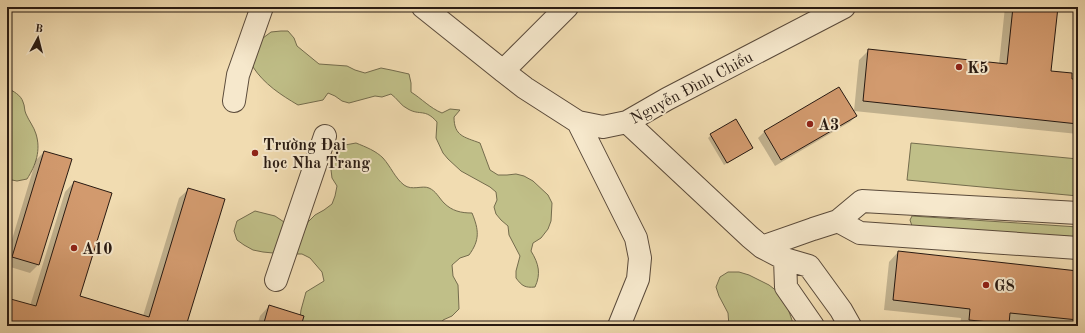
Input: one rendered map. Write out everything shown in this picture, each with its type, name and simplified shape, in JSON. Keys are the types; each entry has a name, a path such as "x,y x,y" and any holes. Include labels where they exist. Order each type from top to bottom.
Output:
{"street":[{"path":"234,101 238,74 262,7"},
{"name":"Nguyễn Đình Chiểu","path":"423,7 525,88 578,122 603,127 627,122 667,99 844,7"},
{"path":"503,72 567,7"},
{"path":"578,122 636,238 640,258 638,279 619,326"},
{"path":"627,122 750,237 762,246 785,259 809,266 841,310 850,326"},
{"path":"276,280 325,136"},
{"path":"762,246 838,221 862,200 1078,213"},
{"path":"838,221 860,233 1078,248"},
{"path":"785,259 786,287 813,326"}],"shaded area":[{"path":"288,31 294,38 297,46 319,64 347,66 365,73 381,68 409,74 411,92 430,106 442,113 450,109 460,110 454,117 454,123 458,132 469,139 480,143 490,170 498,175 516,174 524,176 533,181 548,195 552,203 551,221 548,229 541,238 533,243 531,251 536,260 538,269 538,278 535,287 524,286 516,278 516,271 520,256 509,235 508,226 496,214 494,207 497,200 496,192 490,187 461,171 448,159 443,153 436,138 437,122 433,118 429,115 406,108 391,94 382,97 375,96 349,103 342,101 328,93 323,100 298,105 279,93 262,79 253,67 257,45 271,32"},
{"path":"7,88 22,100 25,112 35,131 38,146 37,157 27,179 17,181 7,179"},
{"path":"356,143 371,149 383,158 398,179 407,187 429,188 453,210 472,213 477,230 477,240 469,255 460,258 452,265 453,276 458,285 459,309 452,316 443,320 440,326 299,326 301,310 306,292 324,281 322,272 310,258 302,254 283,254 253,250 237,240 234,231 237,221 255,211 275,216 284,222 301,239 308,222 315,215 332,204 337,186 332,178 332,161 345,145"},
{"path":"911,143 1078,159 1078,196 907,180"},
{"path":"912,216 1078,227 1078,237 919,227 912,226 910,220"},
{"path":"728,272 739,272 749,275 769,285 778,292 785,300 794,326 729,326 728,313 716,287 720,277"}],"building":[{"name":"K5","path":"1013,7 1058,7 1051,71 1072,73 1072,79 1078,79 1078,124 863,101 868,49 1007,64"},
{"name":"A3","path":"839,87 857,116 781,160 764,131"},
{"path":"736,119 753,148 727,163 710,134"},
{"path":"44,151 72,159 39,265 12,257"},
{"name":"A10","path":"74,181 112,193 80,296 149,317 188,188 225,199 186,326 76,326 62,322 61,326 7,326 7,298 36,306"},
{"name":"G8","path":"898,251 1078,271 1078,320 1010,313 1009,324 969,320 970,309 893,300"},
{"path":"269,305 304,316 301,326 263,326"}],"place":[{"name":"K5","path":"959,67"},
{"name":"A3","path":"810,124"},
{"name":"Trường Đại học Nha Trang","path":"255,153"},
{"name":"A10","path":"74,248"},
{"name":"G8","path":"986,285"}]}
